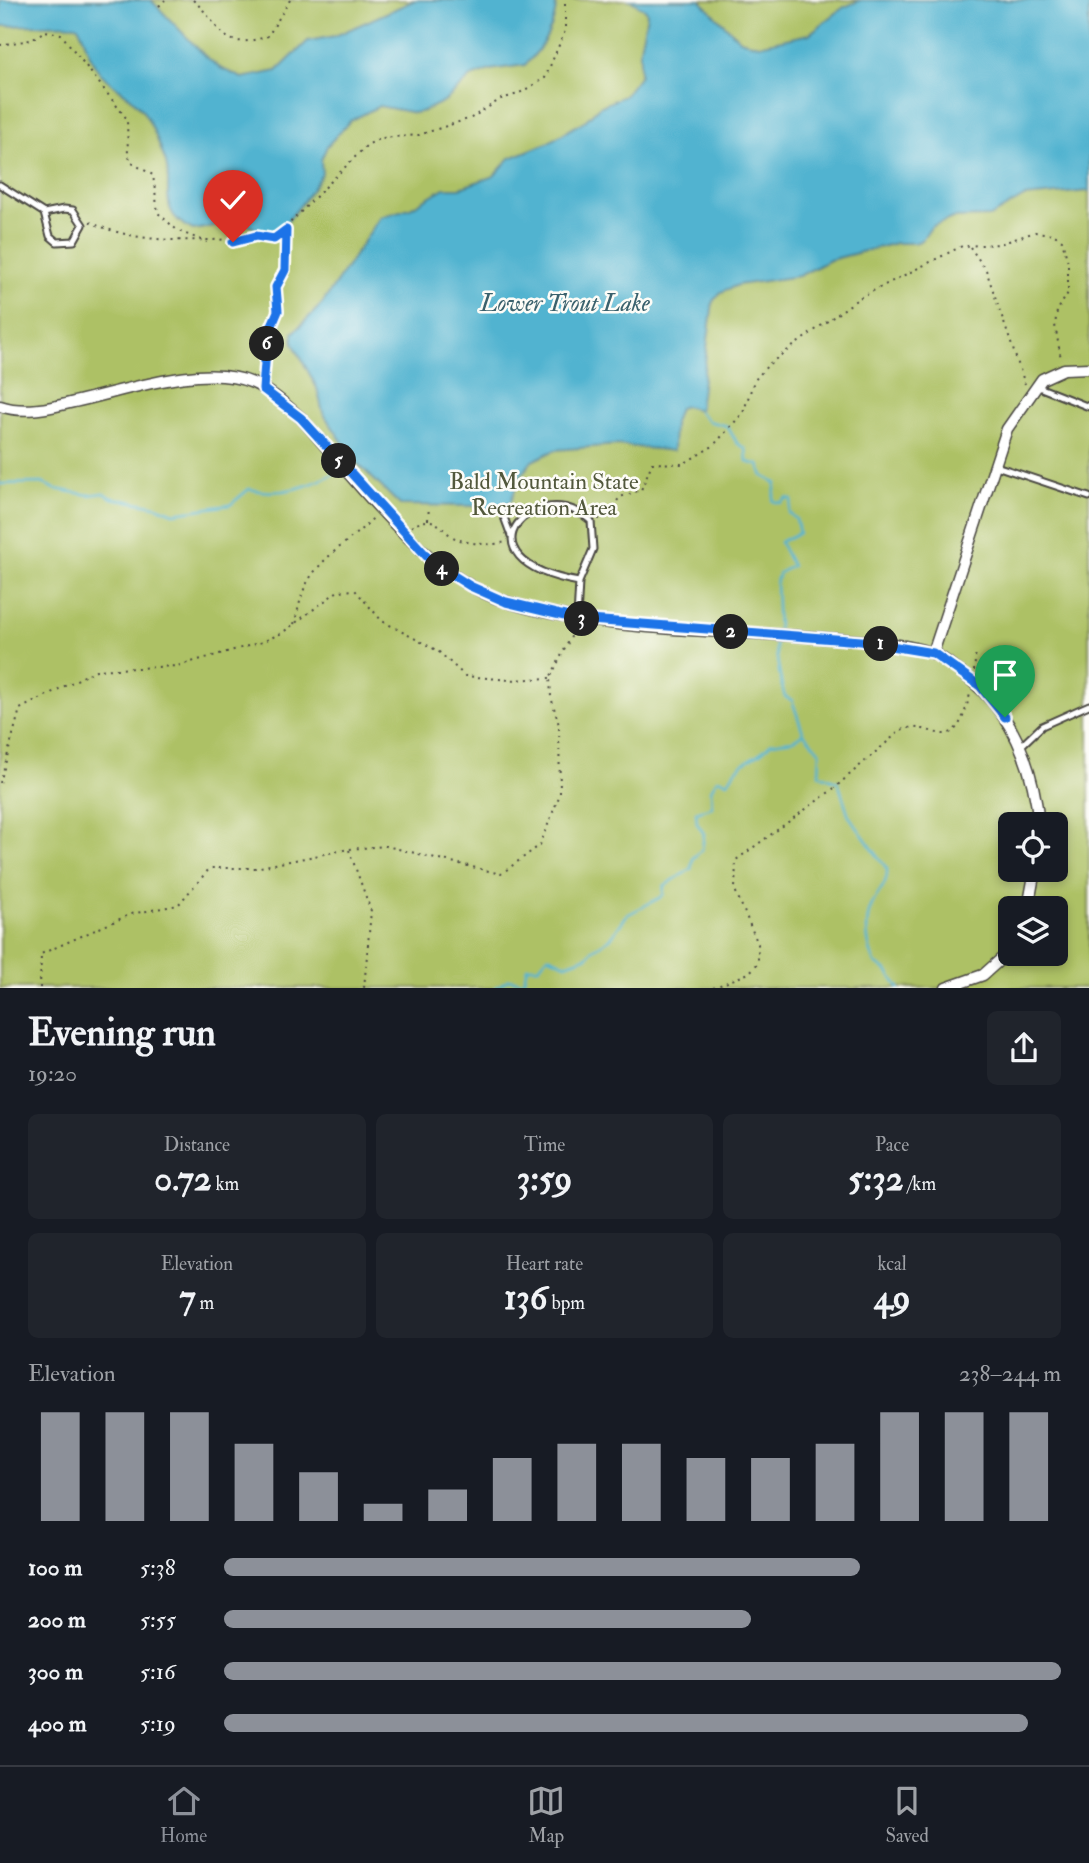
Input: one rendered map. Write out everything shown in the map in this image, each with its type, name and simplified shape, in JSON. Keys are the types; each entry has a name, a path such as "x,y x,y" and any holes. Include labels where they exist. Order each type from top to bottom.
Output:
{"street":[{"path":"933,653 1007,429 1042,379 1064,369 1089,368"},
{"path":"0,406 12,410 47,408 188,377 222,376 252,383 301,418 432,562 470,586 506,602 577,619 861,641 933,653 973,681 1005,717 1030,768 1037,812"},
{"path":"946,988 983,975 998,962"}],"lane":[{"path":"0,185 44,213 50,236 66,243 80,234 83,225 79,216 64,209 44,213"},
{"path":"1036,386 1089,407"},
{"path":"996,466 1089,497"},
{"path":"511,537 520,521 547,506 568,506 590,521 593,549 579,582 577,619"},
{"path":"501,509 512,547 524,564 547,575 579,582"},
{"path":"1020,747 1042,726 1089,705"}],"path":[{"path":"159,6 165,0"},
{"path":"194,0 204,9 216,30 229,40 252,42 268,36 289,0"},
{"path":"79,216 107,228 152,239 233,242 256,236 274,239 286,230 296,215 311,204 368,145 381,138 419,135 471,118 501,99 518,94 545,78 565,32 565,0"},
{"path":"0,45 30,40 45,31 61,34 127,119 128,155 132,163 153,175 158,213 178,231 208,242"},
{"path":"263,389 267,337 278,311 276,287 285,270 286,230"},
{"path":"590,521 605,518 620,497 640,490 652,463 683,464 713,446 743,413 754,381 769,364 799,341 859,298 962,246 1000,244 1035,232 1053,233 1062,240 1068,263 1068,293 1058,311 1055,325 1064,369"},
{"path":"969,246 986,270 1029,395"},
{"path":"428,521 429,506"},
{"path":"294,624 306,585 330,555 382,508"},
{"path":"404,531 428,521 438,523 460,540 502,544 511,537"},
{"path":"0,783 20,709 96,670 177,666 262,642 294,624 338,591 355,590 382,621 438,651 465,676 510,680 550,678"},
{"path":"40,988 41,954 80,940 131,914 178,905 210,868 255,868 349,849 386,846 501,874 540,845 560,794 559,725 551,697 550,678 575,632 577,619"},
{"path":"713,988 749,973 758,962 758,944 735,890 736,860 832,790 901,730 908,727 935,734 952,732 959,726 967,708 976,652"},
{"path":"349,849 371,911 364,988"}],"green space":[{"name":"Bald Mountain State Recreation Area","path":"0,0 1089,0 1089,988 0,988"}],"water":[{"path":"0,0 151,0 204,55 220,68 242,78 277,71 308,41 335,36 415,0 556,0 556,9 547,36 525,65 490,70 471,77 445,101 424,111 415,113 379,106 350,121 327,146 321,160 322,174 303,202 282,228 270,236 245,224 225,224 193,230 181,223 170,207 165,160 149,121 135,102 98,70 78,26 0,26"},
{"name":"Lower Trout Lake","path":"630,0 700,0 740,40 759,45 809,34 844,7 861,0 1089,0 1089,191 1024,197 990,217 953,218 932,226 922,240 915,243 896,243 830,260 799,276 738,285 721,292 713,301 699,410 685,406 679,408 674,423 673,451 617,445 555,450 532,461 520,477 511,501 494,511 472,506 400,505 356,462 323,413 317,388 293,343 293,333 322,304 380,217 410,208 444,188 460,188 494,176 510,158 547,143 586,120 599,107 624,96 640,75 640,48 647,15 646,10"}],"waterway":[{"path":"698,411 708,421 727,426 737,443 746,449 747,462 759,465 763,476 776,483 773,501 781,503 787,498 792,500 789,513 796,519 799,533 780,542 792,566 779,573 776,582 778,630"},
{"path":"346,467 356,462"},
{"path":"0,484 42,483 55,489 89,495 103,493 112,498 156,506 174,513 230,505 249,489 273,492 296,489 341,470"},
{"path":"776,637 778,666 785,697 792,700 803,732 820,752 819,774 838,782 849,816 887,869 885,882 871,906 867,922 868,939 875,963 887,971 899,988"},
{"path":"495,988 509,979 523,982 527,967 539,967 548,956 566,964 588,956 593,949 610,939 627,915 663,896 664,886 691,869 693,858 702,850 704,834 697,823 696,812 712,807 711,790 717,779 728,782 739,767 771,743 793,740 804,733"}],"route":[{"path":"233,242 256,236 274,239 286,230 285,270 276,287 278,311 267,337 263,389 277,397 301,418 432,562 470,586 506,602 577,619 861,641 933,653 980,686 1005,717"}]}
